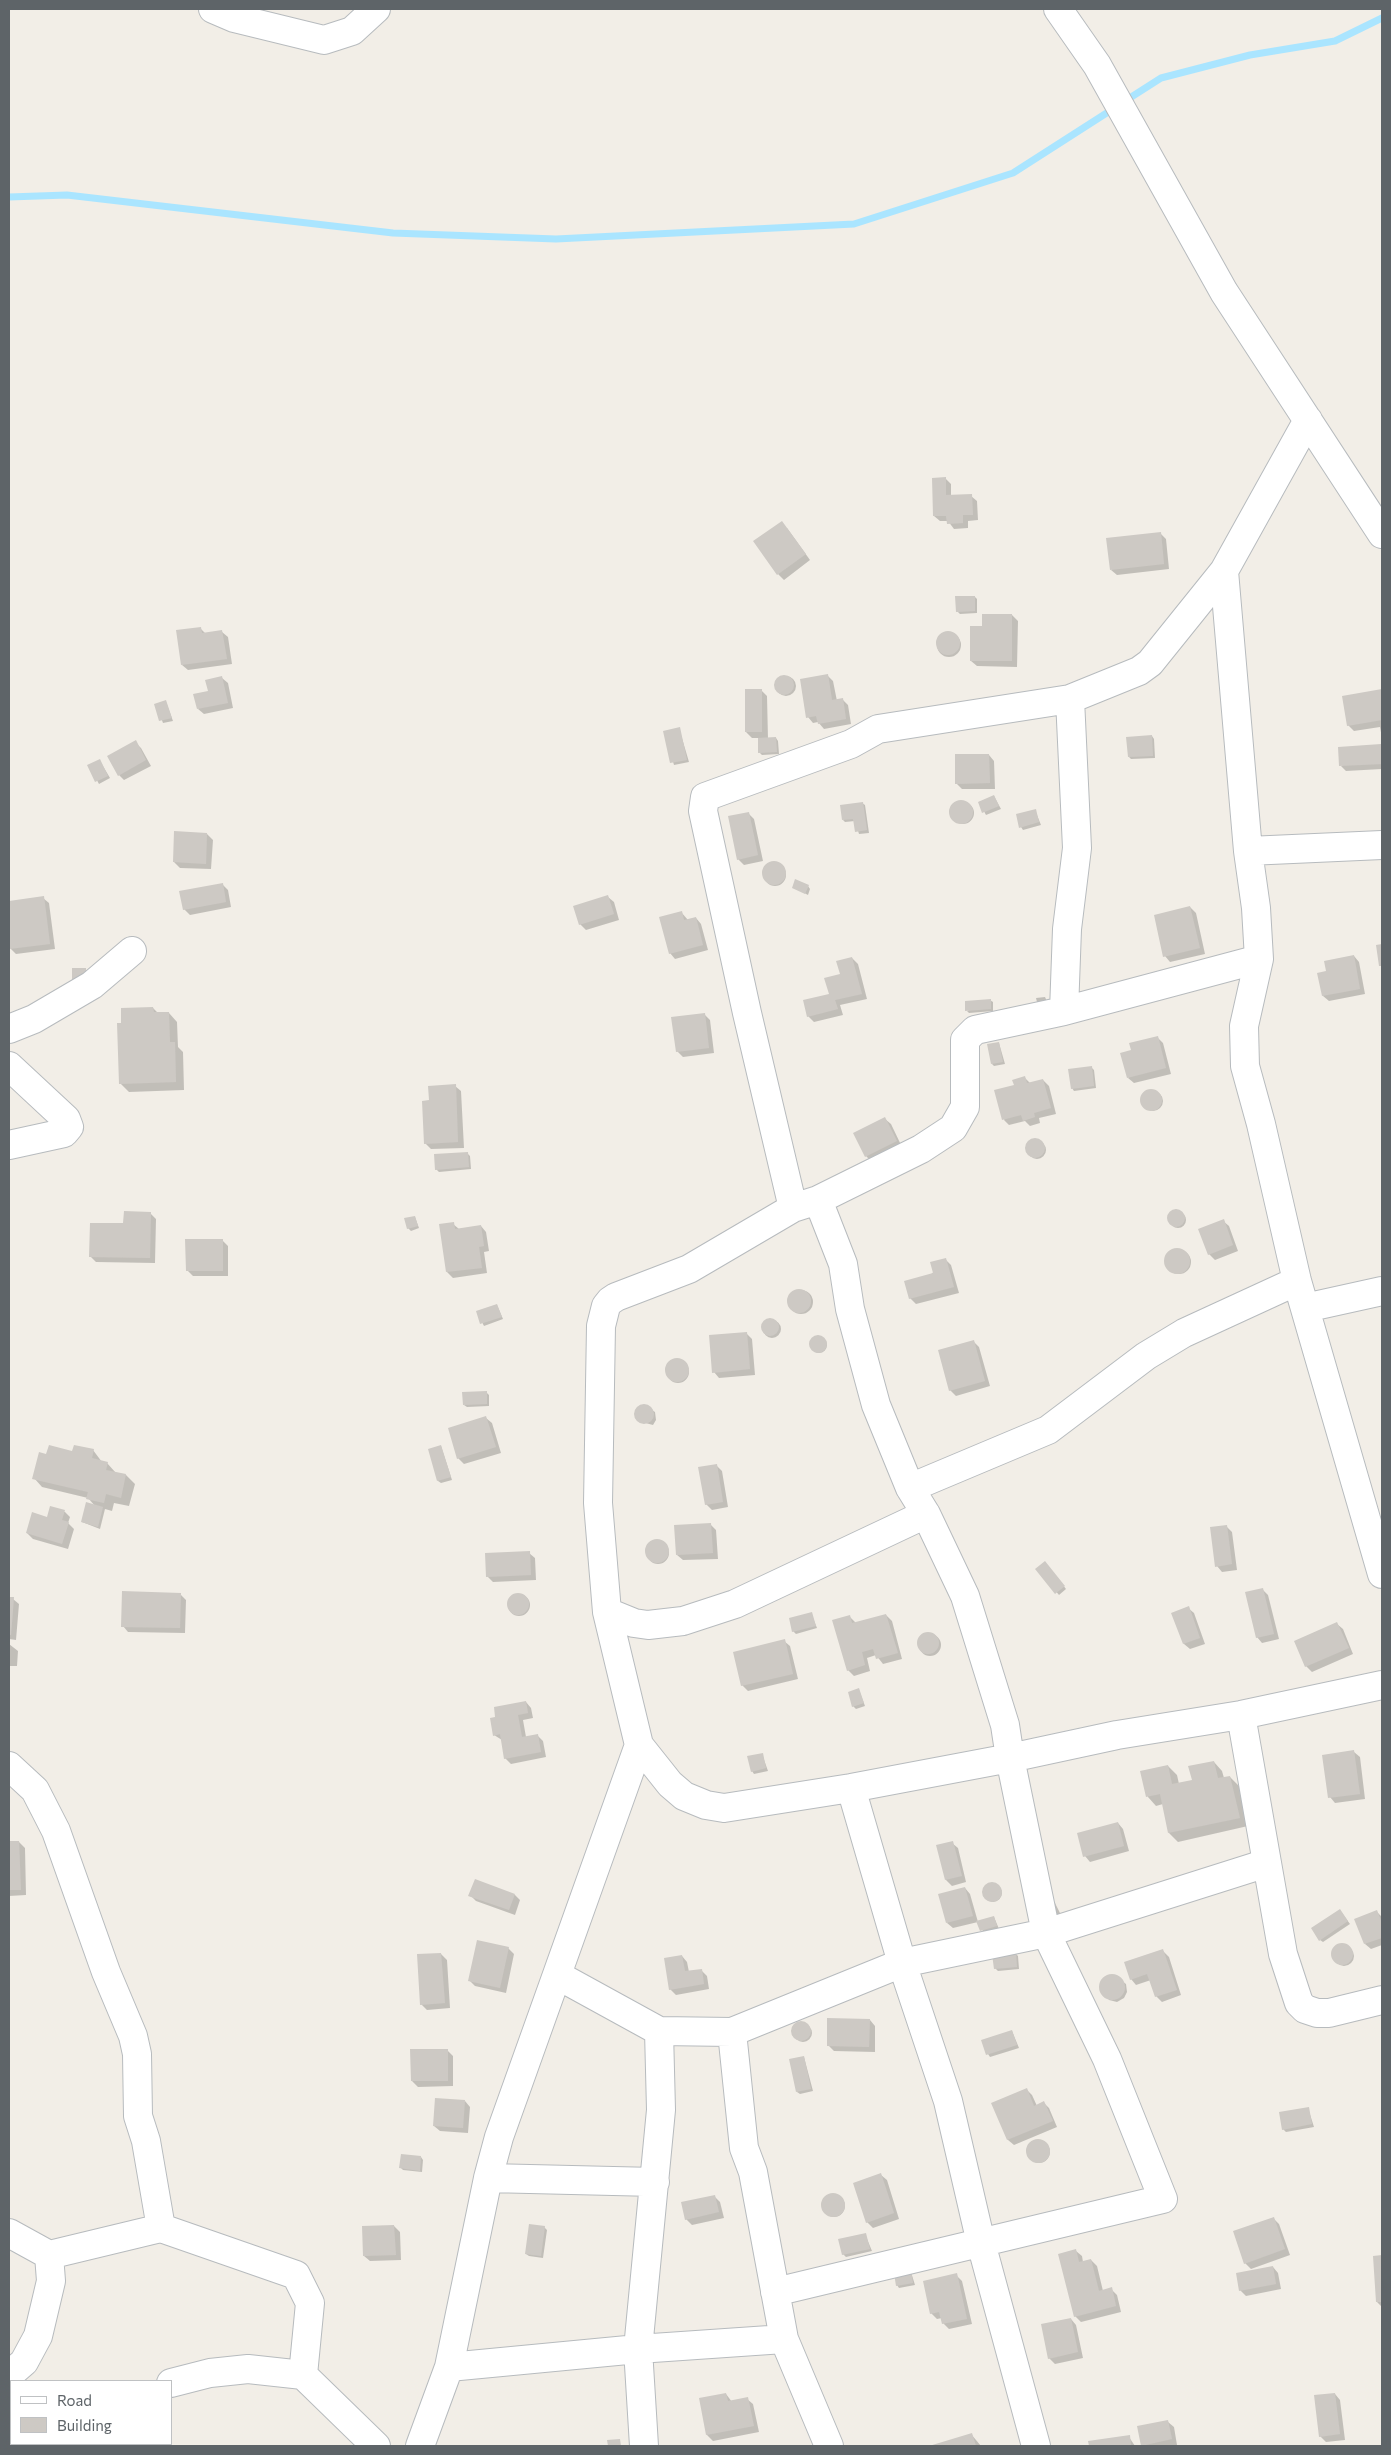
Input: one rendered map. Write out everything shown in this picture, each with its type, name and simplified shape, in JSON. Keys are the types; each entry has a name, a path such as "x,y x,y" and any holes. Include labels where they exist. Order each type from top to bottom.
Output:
{"street":[{"path":"213,9 234,18 324,40 352,31 376,9"},
{"path":"1058,9 1097,65 1224,292 1382,534"},
{"path":"775,2292 1163,2199 1107,2059 1046,1933 1005,1725 965,1596 926,1514 910,1488 876,1405 850,1310 843,1264 806,1204 747,1014 703,811 703,800 712,793 851,744 878,729 1070,699 1139,671 1150,663 1224,571 1308,420"},
{"path":"1224,571 1248,851 1256,908 1259,959 1244,1026 1245,1066 1261,1124 1297,1281 1382,1574"},
{"path":"1064,1011 1067,929 1077,848 1070,699"},
{"path":"1248,851 1382,846"},
{"path":"9,1029 34,1019 92,986 132,951"},
{"path":"1259,959 1064,1011 981,1028 969,1034 965,1048 965,1107 953,1128 921,1149 806,1204 701,1263 616,1297 606,1306 601,1326 598,1504 607,1612 639,1744 670,1784 684,1796 724,1808 851,1788 1010,1758 1116,1735 1241,1714 1382,1685"},
{"path":"9,1066 66,1119 69,1127 64,1133 9,1144"},
{"path":"910,1488 1048,1430 1146,1356 1184,1333 1297,1281"},
{"path":"1305,1308 1382,1291"},
{"path":"607,1612 634,1623 648,1625 684,1621 735,1604 926,1514"},
{"path":"1241,1714 1283,1954 1299,2003 1305,2009 1323,2013 1382,2000"},
{"path":"420,2446 449,2367 488,2178 499,2137 639,1744"},
{"path":"10,1768 35,1790 56,1831 106,1972 133,2036 137,2054 138,2116 146,2141 161,2228"},
{"path":"851,1788 902,1963 948,2100 981,2243 1036,2446"},
{"path":"557,1975 659,2031 732,2032 902,1963 1046,1933 1267,1863"},
{"path":"644,2446 638,2349 662,2110 659,2031"},
{"path":"732,2032 744,2148 753,2172 784,2339 829,2446"},
{"path":"488,2178 655,2182"},
{"path":"9,2233 49,2255 161,2228 296,2275 310,2303 303,2376"},
{"path":"9,2376 24,2362 38,2336 51,2281 49,2255"},
{"path":"449,2367 638,2349 784,2339"},
{"path":"172,2383 210,2373 248,2369 303,2376 376,2446"}],"building":[{"path":"946,477 946,495 972,494 973,515 963,515 963,523 947,524 946,516 933,516 932,478"},
{"path":"782,521 806,554 777,575 753,541"},
{"path":"1161,532 1164,564 1110,570 1106,538"},
{"path":"955,596 975,596 975,611 956,612"},
{"path":"982,614 1012,614 1012,661 970,661 970,626 982,626"},
{"path":"201,627 202,633 222,630 227,659 181,665 176,630"},
{"path":"943,631 953,631 960,638 960,648 953,655 943,655 936,648 936,638"},
{"path":"828,674 832,700 843,698 846,719 818,724 816,716 806,718 800,679"},
{"path":"780,675 788,675 794,681 794,689 788,695 780,695 774,689 774,681"},
{"path":"222,676 228,703 197,709 193,694 208,691 205,680"},
{"path":"745,689 762,689 762,732 745,732"},
{"path":"1382,689 1382,720 1347,726 1342,696"},
{"path":"166,700 172,718 159,721 154,704"},
{"path":"680,727 687,760 670,763 663,731"},
{"path":"1152,735 1153,756 1128,757 1126,737"},
{"path":"776,737 777,752 758,753 758,738"},
{"path":"136,740 146,760 118,776 107,756"},
{"path":"1381,744 1382,764 1339,766 1338,747"},
{"path":"955,754 989,754 990,783 955,784"},
{"path":"100,759 108,776 95,782 87,765"},
{"path":"994,795 999,806 982,813 978,802"},
{"path":"961,800 969,804 973,812 969,820 961,824 953,820 949,812 953,804"},
{"path":"863,802 867,830 855,832 853,819 842,820 840,805"},
{"path":"1036,809 1039,822 1019,828 1016,814"},
{"path":"749,812 758,855 737,860 728,816"},
{"path":"174,831 207,833 206,864 173,862"},
{"path":"774,861 779,862 785,868 785,878 779,884 774,885 769,884 763,878 762,873 763,868 769,862"},
{"path":"795,879 809,885 805,894 792,888"},
{"path":"223,883 226,902 183,910 179,891"},
{"path":"608,895 614,914 579,925 573,906"},
{"path":"44,896 50,944 9,949 9,901"},
{"path":"1190,906 1200,948 1163,957 1154,915"},
{"path":"682,911 684,920 696,917 703,945 669,954 659,917"},
{"path":"1382,944 1382,966 1379,966 1376,945"},
{"path":"1354,955 1360,989 1322,996 1317,973 1326,971 1324,961"},
{"path":"852,957 862,994 835,1000 838,1009 807,1017 803,1000 829,994 824,978 840,974 836,961"},
{"path":"72,968 86,968 86,981 72,980"},
{"path":"991,999 991,1009 965,1011 965,1001"},
{"path":"153,1007 154,1012 169,1012 170,1042 175,1042 176,1082 119,1084 117,1023 121,1023 121,1008"},
{"path":"705,1013 709,1048 676,1052 671,1017"},
{"path":"1158,1036 1166,1068 1127,1078 1120,1053 1131,1050 1129,1043"},
{"path":"999,1042 1003,1062 991,1064 987,1044"},
{"path":"1092,1066 1094,1086 1071,1089 1068,1069"},
{"path":"1025,1076 1027,1083 1043,1079 1051,1108 1034,1113 1035,1117 1023,1121 1021,1115 1002,1120 994,1090 1014,1085 1012,1080"},
{"path":"456,1084 458,1142 424,1144 422,1101 429,1100 428,1086"},
{"path":"1151,1089 1161,1096 1162,1100 1155,1110 1151,1111 1141,1104 1140,1100 1147,1090"},
{"path":"885,1117 897,1141 865,1157 853,1133"},
{"path":"1035,1138 1042,1141 1045,1148 1042,1155 1035,1158 1028,1155 1025,1148 1028,1141"},
{"path":"468,1152 469,1167 435,1170 434,1154"},
{"path":"1176,1209 1182,1212 1185,1218 1182,1224 1176,1227 1170,1224 1167,1218 1170,1212"},
{"path":"124,1211 151,1212 150,1258 89,1257 90,1223 123,1223"},
{"path":"415,1216 418,1226 407,1229 404,1218"},
{"path":"1224,1219 1233,1245 1208,1255 1198,1229"},
{"path":"454,1222 455,1229 481,1225 484,1246 479,1247 482,1268 446,1272 439,1224"},
{"path":"185,1239 223,1239 223,1271 186,1271"},
{"path":"1177,1248 1186,1252 1190,1261 1186,1270 1177,1274 1168,1270 1164,1261 1168,1252"},
{"path":"946,1258 954,1287 909,1299 904,1281 933,1273 930,1262"},
{"path":"799,1289 808,1292 811,1301 808,1310 799,1313 790,1310 787,1301 790,1292"},
{"path":"497,1304 502,1317 480,1324 476,1311"},
{"path":"770,1318 776,1321 779,1327 776,1333 770,1336 764,1333 761,1327 764,1321"},
{"path":"747,1332 750,1369 712,1373 709,1335"},
{"path":"818,1335 824,1338 827,1344 824,1350 818,1353 812,1350 809,1344 812,1338"},
{"path":"974,1340 985,1381 949,1391 938,1350"},
{"path":"677,1358 685,1362 689,1370 685,1378 677,1382 669,1378 665,1370 669,1362"},
{"path":"487,1391 487,1404 463,1405 462,1392"},
{"path":"640,1404 648,1404 654,1410 654,1418 648,1424 640,1424 634,1418 634,1410"},
{"path":"486,1416 496,1447 457,1459 448,1428"},
{"path":"49,1445 72,1451 74,1445 94,1449 92,1458 108,1462 106,1470 126,1474 121,1498 106,1494 104,1503 86,1499 88,1492 32,1479 39,1452 46,1454"},
{"path":"441,1445 451,1477 437,1481 428,1449"},
{"path":"717,1464 723,1502 705,1505 698,1467"},
{"path":"86,1502 103,1507 98,1527 81,1522"},
{"path":"50,1506 65,1510 62,1520 69,1522 62,1544 26,1533 32,1512 47,1517"},
{"path":"711,1523 713,1553 676,1555 674,1525"},
{"path":"1227,1525 1232,1564 1215,1567 1210,1527"},
{"path":"657,1539 665,1543 669,1551 665,1559 657,1563 649,1559 645,1551 649,1543"},
{"path":"530,1551 531,1575 486,1577 485,1553"},
{"path":"1045,1561 1065,1586 1055,1594 1035,1569"},
{"path":"1263,1588 1274,1634 1256,1638 1245,1592"},
{"path":"122,1591 181,1593 180,1628 121,1627"},
{"path":"518,1593 526,1596 529,1604 526,1612 518,1615 510,1612 507,1604 510,1596"},
{"path":"9,1597 14,1597 11,1635 9,1635"},
{"path":"1189,1606 1200,1638 1183,1644 1171,1613"},
{"path":"812,1612 816,1626 792,1632 789,1618"},
{"path":"886,1614 898,1653 876,1659 873,1649 862,1652 865,1665 847,1671 832,1620 850,1615 852,1623"},
{"path":"1337,1622 1349,1648 1305,1667 1294,1641"},
{"path":"928,1632 936,1635 939,1643 936,1651 928,1654 920,1651 917,1643 920,1635"},
{"path":"785,1639 793,1674 741,1686 733,1652"},
{"path":"859,1688 864,1703 852,1707 848,1692"},
{"path":"526,1701 528,1713 518,1715 522,1737 538,1734 541,1752 504,1759 500,1734 493,1736 490,1718 495,1717 494,1707"},
{"path":"1354,1750 1360,1794 1328,1798 1322,1755"},
{"path":"763,1753 766,1768 751,1772 747,1756"},
{"path":"1214,1761 1218,1778 1230,1776 1240,1818 1168,1833 1160,1794 1146,1797 1140,1771 1168,1765 1172,1784 1192,1780 1188,1766"},
{"path":"1118,1822 1124,1846 1083,1857 1077,1833"},
{"path":"9,1841 19,1841 21,1890 9,1890"},
{"path":"953,1841 962,1876 945,1880 936,1845"},
{"path":"475,1879 515,1894 509,1910 468,1896"},
{"path":"992,1882 999,1885 1002,1892 999,1899 992,1902 985,1899 982,1892 985,1885"},
{"path":"965,1887 973,1916 946,1923 938,1894"},
{"path":"1340,1909 1348,1921 1319,1941 1311,1928"},
{"path":"1377,1910 1382,1923 1382,1938 1364,1944 1354,1919"},
{"path":"994,1916 997,1926 980,1931 976,1921"},
{"path":"477,1940 509,1947 500,1988 468,1981"},
{"path":"1342,1943 1350,1946 1353,1954 1350,1962 1342,1965 1334,1962 1331,1954 1334,1946"},
{"path":"1163,1949 1177,1990 1155,1997 1147,1974 1130,1980 1124,1962"},
{"path":"1016,1952 1017,1967 994,1969 992,1954"},
{"path":"441,1953 445,2003 420,2005 417,1954"},
{"path":"682,1955 685,1971 702,1969 704,1984 669,1990 664,1958"},
{"path":"1112,1974 1121,1978 1125,1987 1121,1996 1112,2000 1103,1996 1099,1987 1103,1978"},
{"path":"827,2018 870,2019 869,2047 827,2046"},
{"path":"801,2021 808,2024 811,2031 808,2038 801,2041 794,2038 791,2031 794,2024"},
{"path":"1012,2030 1017,2045 986,2055 981,2040"},
{"path":"410,2049 448,2049 448,2081 411,2081"},
{"path":"804,2056 811,2089 796,2092 789,2059"},
{"path":"1027,2088 1034,2106 1044,2101 1053,2121 1007,2140 991,2103"},
{"path":"435,2098 465,2100 463,2128 433,2126"},
{"path":"1309,2107 1312,2124 1282,2130 1279,2112"},
{"path":"1038,2139 1046,2143 1050,2151 1046,2159 1038,2163 1030,2159 1026,2151 1030,2143"},
{"path":"401,2154 421,2156 420,2171 399,2168"},
{"path":"881,2173 894,2213 866,2223 853,2183"},
{"path":"833,2193 838,2194 844,2200 844,2210 838,2216 833,2217 828,2216 822,2210 821,2205 822,2200 828,2194"},
{"path":"715,2195 719,2212 685,2220 681,2202"},
{"path":"1274,2217 1285,2249 1244,2264 1233,2231"},
{"path":"529,2224 545,2226 541,2256 525,2254"},
{"path":"394,2225 396,2255 363,2256 362,2226"},
{"path":"866,2233 870,2249 842,2255 838,2239"},
{"path":"1076,2249 1079,2262 1091,2259 1099,2291 1112,2287 1116,2306 1074,2317 1058,2254"},
{"path":"1382,2255 1382,2302 1376,2302 1373,2256"},
{"path":"1273,2266 1276,2284 1239,2291 1236,2273"},
{"path":"911,2271 913,2283 896,2286 894,2273"},
{"path":"957,2273 967,2319 942,2324 939,2312 930,2314 923,2281"},
{"path":"1071,2318 1078,2352 1048,2359 1041,2324"},
{"path":"726,2393 728,2401 748,2397 754,2426 706,2435 699,2398"},
{"path":"1335,2393 1340,2434 1319,2437 1314,2395"},
{"path":"1168,2420 1172,2439 1141,2446 1137,2426"},
{"path":"972,2433 976,2446 929,2446"},
{"path":"1130,2435 1131,2446 1089,2446 1088,2441"},
{"path":"620,2439 621,2446 608,2446 607,2440"}],"waterway":[{"path":"1125,101 1161,78 1250,55 1335,41 1382,18"},
{"path":"9,197 67,195 393,233 556,239 854,224 1013,173 1116,107"}]}
